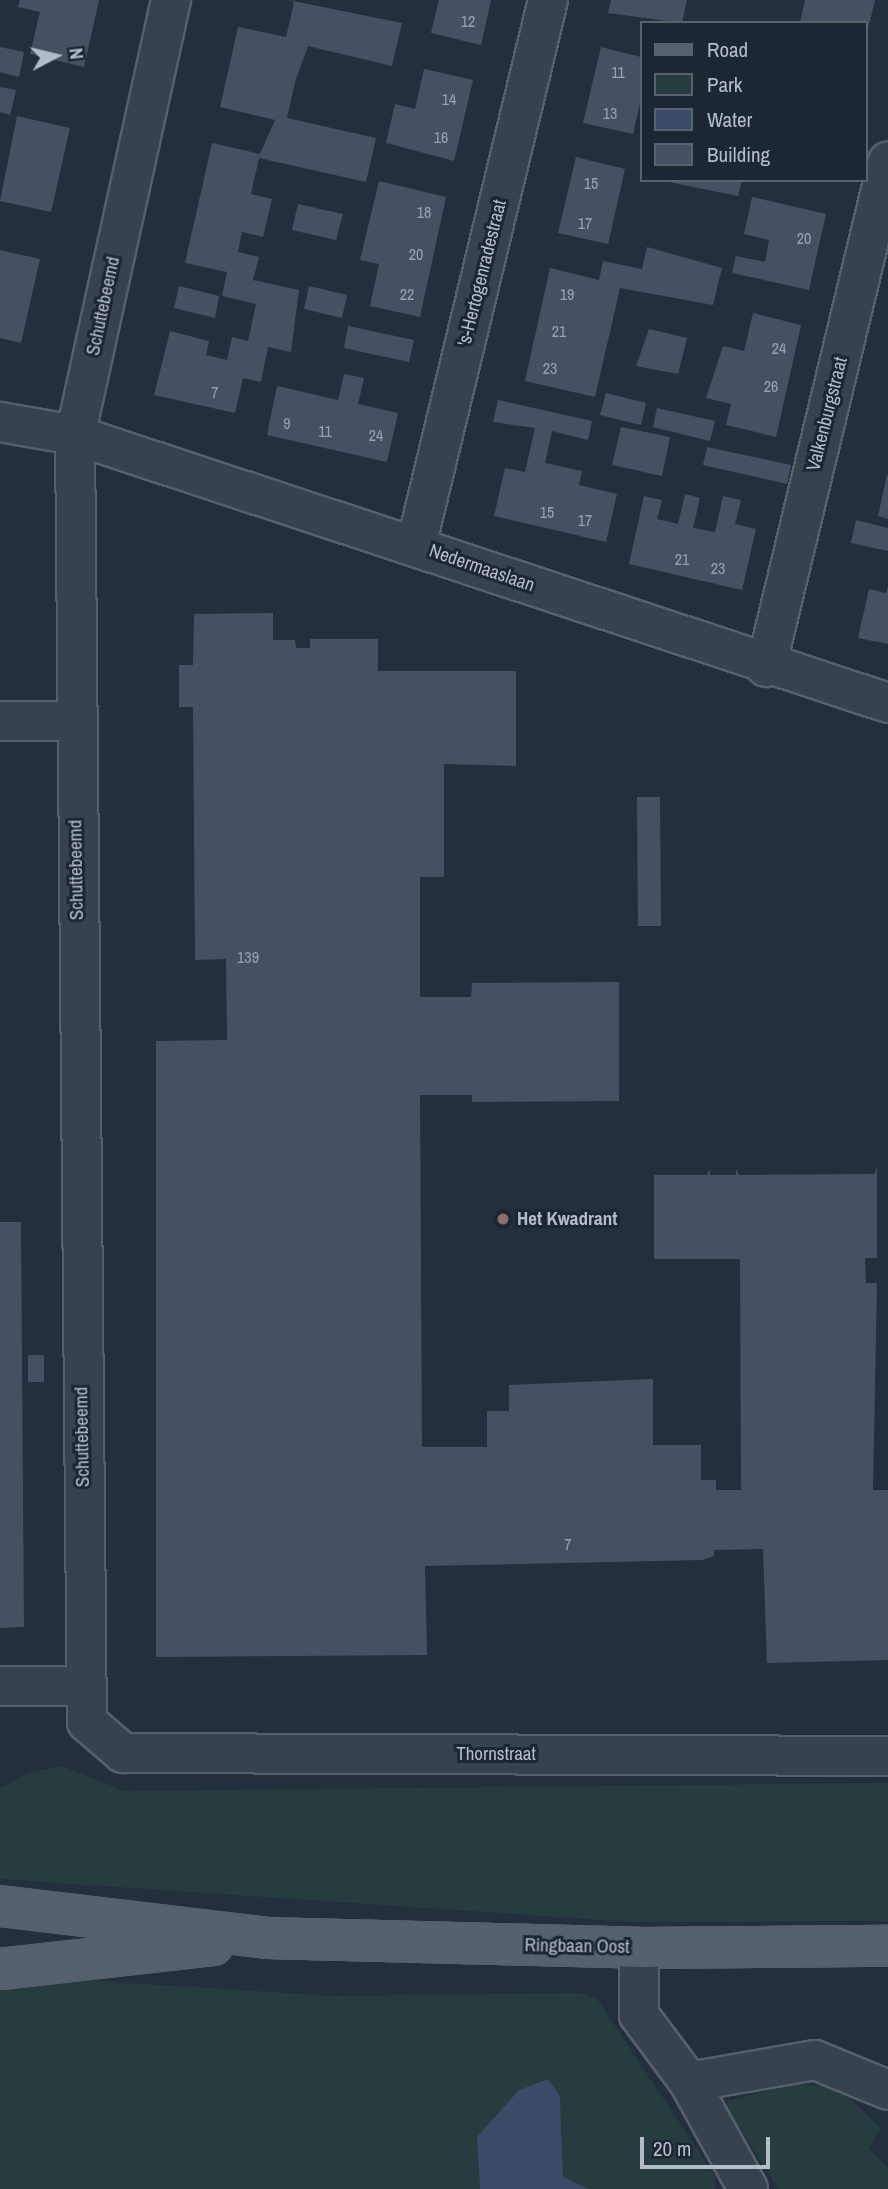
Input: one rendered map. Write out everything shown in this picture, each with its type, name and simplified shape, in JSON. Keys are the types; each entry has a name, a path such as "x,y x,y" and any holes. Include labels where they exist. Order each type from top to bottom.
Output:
{"main road":[{"name":"Ringbaan Oost","path":"0,1906 267,1938 639,1948 888,1946"},
{"name":"Ringbaan Oost","path":"0,1969 267,1938"}],"street":[{"name":"Schuttebeemd","path":"107,1741 87,1722 84,1686 75,435 171,0"},
{"name":"'s-Hertogenradestraat","path":"416,546 548,0"},
{"name":"Valkenburgstraat","path":"766,667 888,160"},
{"name":"Nedermaaslaan","path":"0,422 75,435 416,546 766,667 888,703"},
{"path":"0,721 75,722"},
{"path":"0,1686 84,1686"},
{"name":"Thornstraat","path":"107,1741 123,1753 888,1756"},
{"path":"639,1948 639,2015 689,2082 748,2189"},
{"path":"689,2082 815,2060 888,2090"}],"green space":[{"path":"62,1766 125,1791 888,1783 888,1921 631,1922 0,1879 0,1788 28,1773"},
{"path":"95,1981 334,1996 579,1993 597,1999 715,2176 715,2189 589,2189 563,2177 560,2096 497,2116 477,2137 480,2189 0,2189 0,1982"},
{"path":"793,2084 836,2086 881,2128 869,2149 888,2168 888,2189 779,2189 726,2108 728,2101"}],"water":[{"path":"548,2079 560,2096 563,2177 589,2189 480,2189 477,2137 519,2090"}],"building":[{"path":"20,0 99,0 84,67 30,54 40,12 18,7"},
{"path":"288,0 402,23 392,66 308,46 295,82 287,118 376,138 366,182 259,158 251,194 272,199 263,237 242,232 238,252 259,257 253,280 299,290 291,352 268,347 261,382 243,378 235,413 154,395 170,331 209,341 206,355 227,360 232,337 248,341 256,304 222,296 227,272 185,263 212,143 260,154 275,120 220,107 238,27 286,37 294,2"},
{"path":"439,0 491,0 481,45 431,33"},
{"path":"611,0 687,0 682,21 608,13"},
{"path":"805,0 875,0 867,33 867,21 800,21"},
{"path":"0,47 24,52 19,77 0,72"},
{"path":"601,47 640,57 640,103 633,134 583,123"},
{"path":"424,69 473,80 454,161 386,143 395,104 415,109"},
{"path":"0,87 16,90 10,115 0,112"},
{"path":"17,116 70,128 51,212 0,201"},
{"path":"576,157 625,169 608,244 558,233"},
{"path":"379,181 446,197 420,317 370,306 379,264 360,260"},
{"path":"669,182 742,182 738,196"},
{"path":"752,197 826,214 809,290 732,273 736,256 765,262 769,240 744,234"},
{"path":"298,204 343,214 336,240 292,230"},
{"path":"647,247 722,268 713,305 620,288 595,397 525,381 550,268 599,280 603,261 642,269"},
{"path":"0,250 40,259 21,343 0,338"},
{"path":"179,286 219,296 215,318 174,308"},
{"path":"309,286 347,295 342,318 304,309"},
{"path":"753,313 801,325 776,437 726,425 731,404 706,398 723,346 744,351"},
{"path":"348,326 414,340 409,362 344,348"},
{"path":"649,329 687,338 678,374 636,366"},
{"path":"344,374 364,378 358,404 398,413 387,462 267,435 277,386 338,400"},
{"path":"606,393 646,403 641,425 600,415"},
{"path":"498,400 592,421 588,440 552,431 545,463 582,471 579,485 617,494 606,542 494,516 505,468 525,472 535,428 493,422"},
{"path":"657,408 715,421 710,441 653,427"},
{"path":"621,427 670,437 662,476 612,465"},
{"path":"707,447 791,465 787,484 703,465"},
{"path":"888,475 888,519 878,516"},
{"path":"685,494 700,498 693,528 715,532 723,496 741,500 735,524 756,529 742,590 629,564 644,496 662,500 657,519 678,524"},
{"path":"856,520 888,528 888,551 851,543"},
{"path":"888,587 888,644 858,638 869,589 886,593"},
{"path":"273,613 273,640 295,640 296,648 310,648 310,639 378,639 378,671 516,671 516,766 444,764 444,877 420,877 420,997 471,997 472,983 619,982 619,1101 472,1102 472,1095 420,1095 422,1447 487,1447 487,1411 509,1411 509,1385 653,1379 653,1445 701,1445 701,1480 716,1480 716,1490 741,1490 740,1259 654,1259 654,1175 707,1175 710,1169 710,1175 736,1175 736,1169 739,1175 874,1174 877,1168 877,1258 865,1258 866,1283 877,1283 873,1490 888,1490 888,1660 767,1663 763,1549 714,1550 714,1556 703,1560 425,1566 427,1655 156,1657 156,1041 227,1040 226,959 195,960 193,707 179,707 179,665 193,665 194,614"},
{"path":"637,797 660,797 661,926 638,926"},
{"path":"0,1222 21,1222 24,1627 0,1628"},
{"path":"28,1355 44,1355 44,1382 28,1382"}],"place":[{"name":"Het Kwadrant","path":"503,1219"}]}
